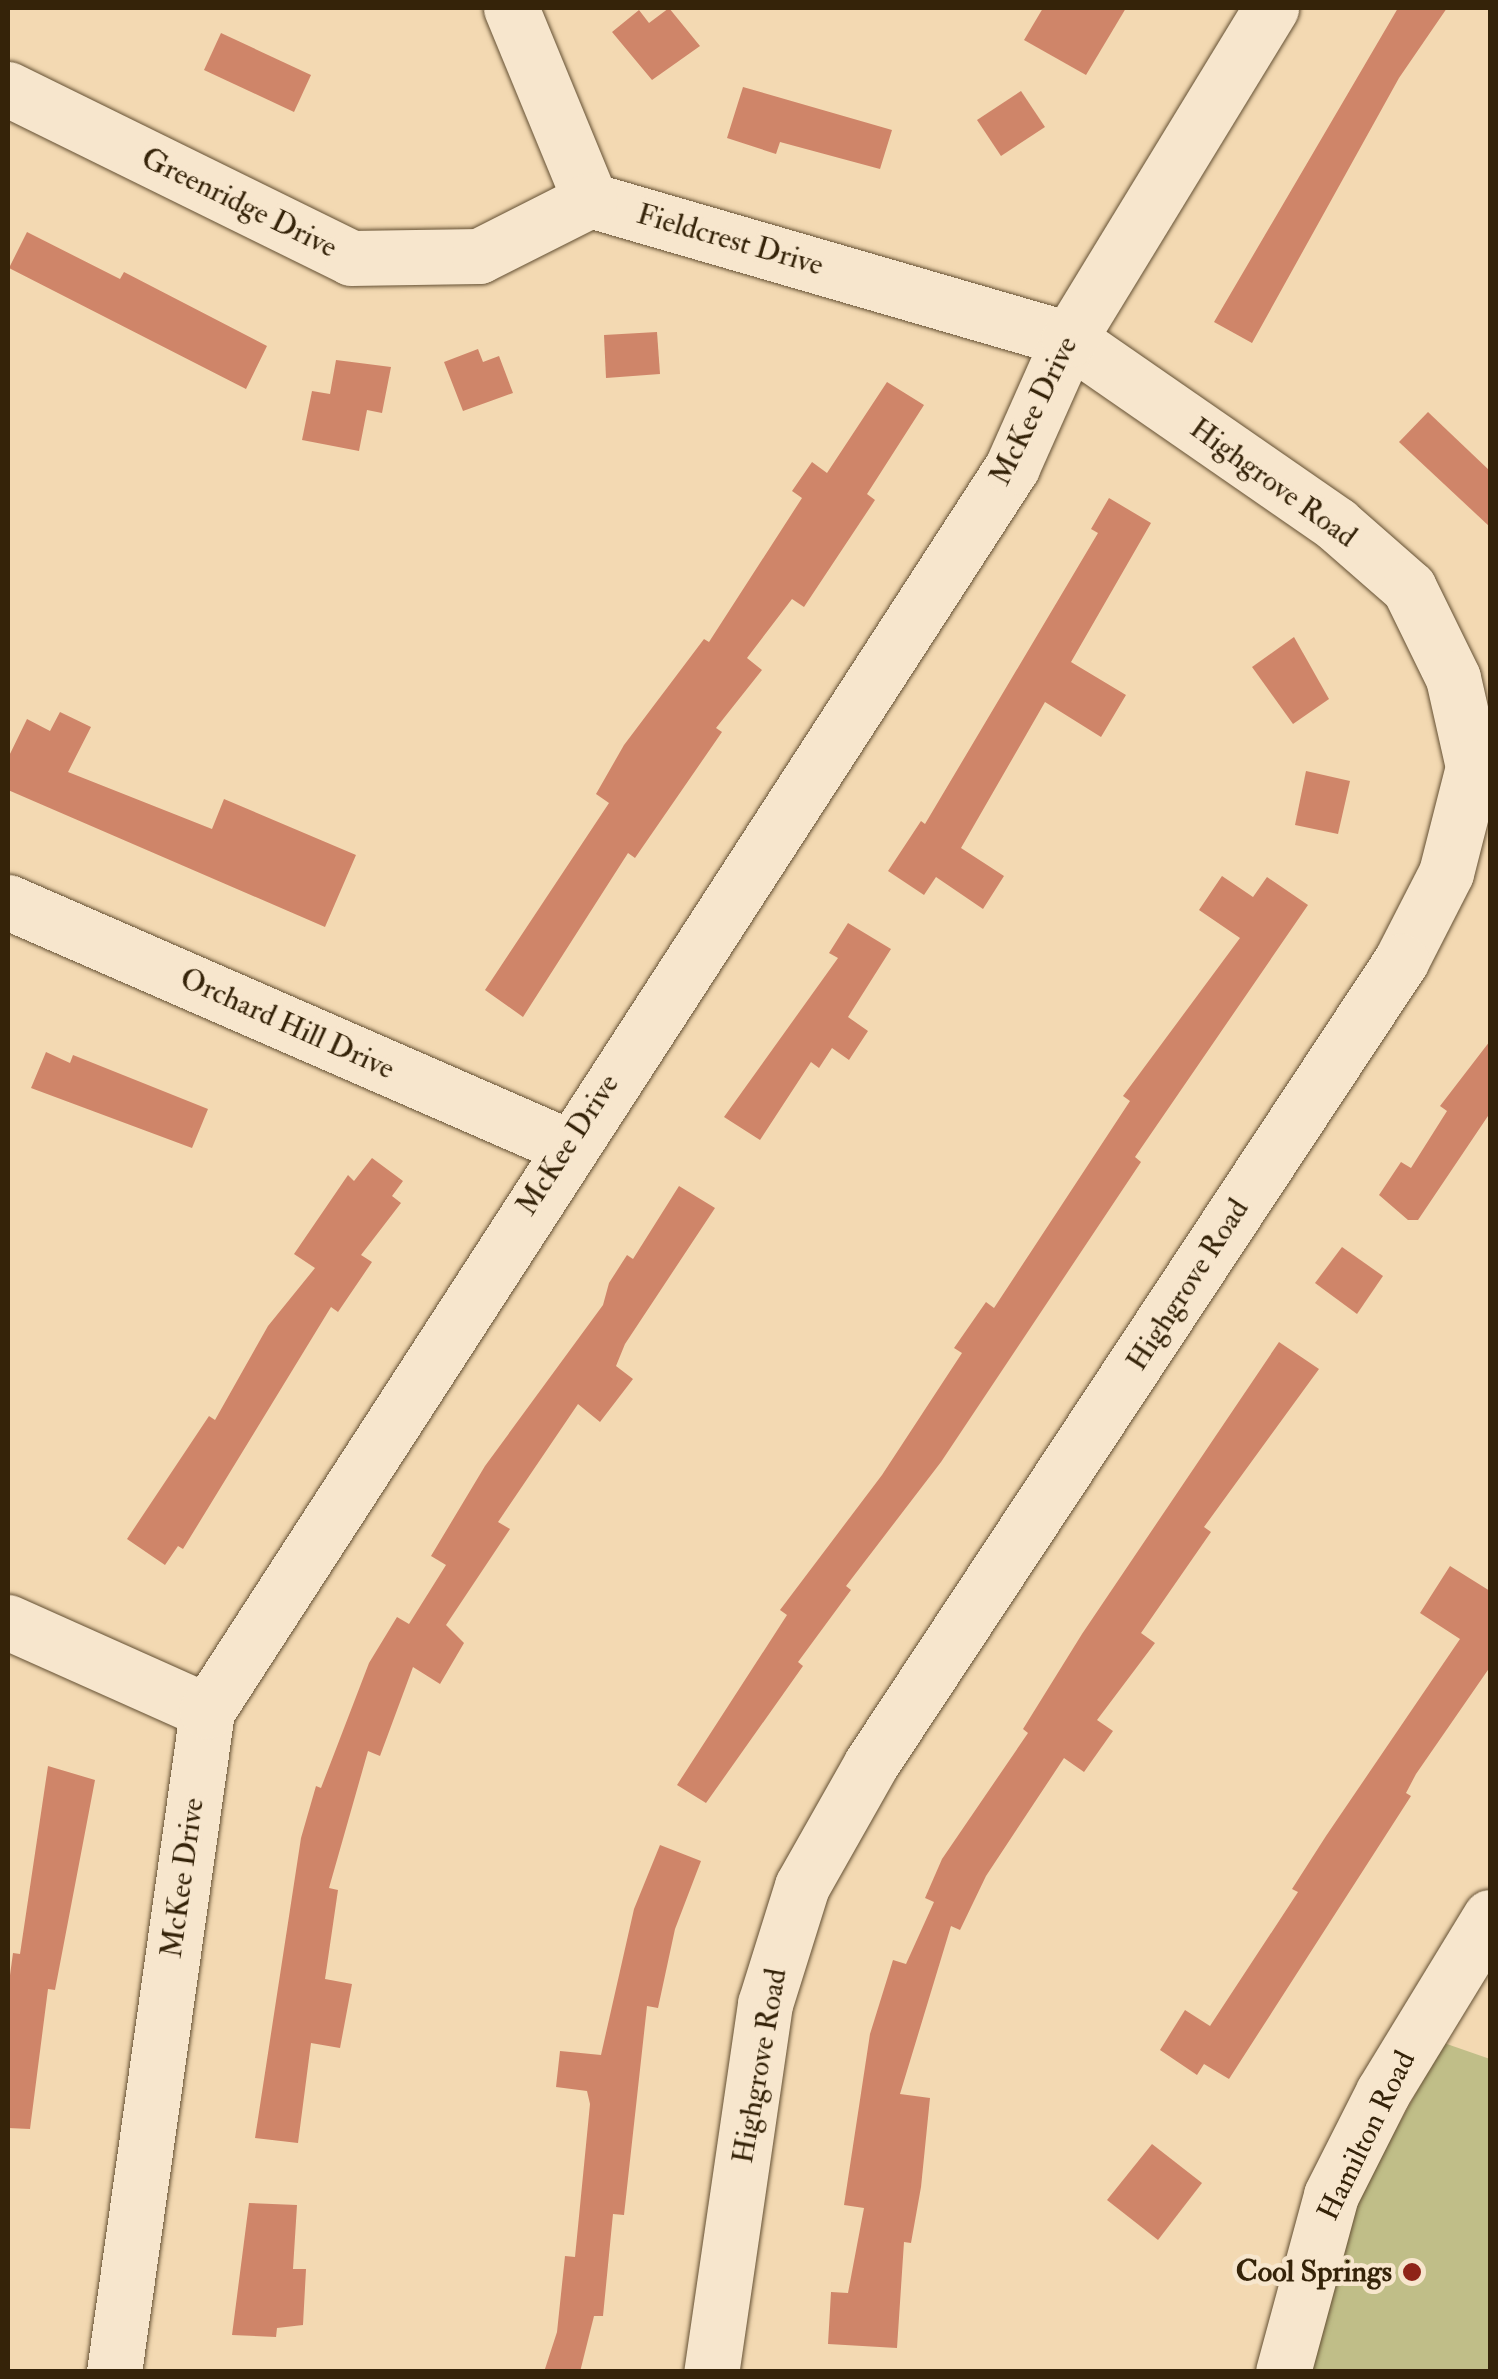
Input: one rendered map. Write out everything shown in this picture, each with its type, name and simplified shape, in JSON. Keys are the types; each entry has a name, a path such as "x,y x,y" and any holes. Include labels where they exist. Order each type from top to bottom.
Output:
{"street":[{"path":"511,8 590,200"},
{"name":"McKee Drive","path":"114,2372 206,1711 566,1146 1012,467 1068,339 1271,8"},
{"name":"Greenridge Drive","path":"8,89 352,258 479,256 590,200"},
{"name":"Fieldcrest Drive","path":"590,200 1068,339"},
{"name":"Highgrove Road","path":"710,2372 765,2004 802,1886 871,1764 1402,961 1446,872 1473,767 1452,678 1409,588 1336,524 1068,339"},
{"name":"Orchard Hill Drive","path":"8,902 566,1146"},
{"path":"8,1622 206,1711"},
{"name":"Hamilton Road","path":"1283,2372 1330,2194 1383,2092 1490,1917"}],"shaded area":[{"name":"Cool Springs","path":"1444,2043 1490,2059 1490,2371 1309,2372 1353,2206"}],"building":[{"path":"669,8 700,46 652,80 612,32 639,10 649,23"},
{"path":"1043,8 1126,8 1086,75 1024,40"},
{"path":"1398,8 1447,8 1399,78 1252,343 1214,322"},
{"path":"221,33 311,75 294,112 204,70"},
{"path":"743,87 892,130 880,169 780,142 776,154 727,138"},
{"path":"1021,91 1045,127 1001,156 977,120"},
{"path":"27,232 120,279 124,272 267,346 246,389 9,268"},
{"path":"657,332 660,374 606,378 604,335"},
{"path":"478,349 483,362 499,356 513,393 463,411 444,362"},
{"path":"336,360 391,367 382,413 367,410 359,451 302,440 312,391 330,394"},
{"path":"887,382 924,405 867,494 875,500 804,607 792,599 747,658 762,670 716,728 722,732 635,858 628,853 523,1017 485,990 609,803 596,794 624,745 704,639 709,642 802,498 792,491 812,462 827,473"},
{"path":"1428,412 1490,471 1490,527 1399,442"},
{"path":"1109,498 1151,523 1071,662 1126,695 1101,737 1045,702 961,848 1004,876 983,909 936,877 924,895 888,871 921,821 925,824 1098,533 1091,529"},
{"path":"1294,637 1329,699 1293,724 1252,667"},
{"path":"60,712 91,727 68,772 212,829 224,799 356,855 325,927 8,790 8,758 27,719 50,731"},
{"path":"1306,771 1350,781 1338,834 1295,825"},
{"path":"1222,876 1253,897 1267,877 1308,905 1135,1157 1141,1162 941,1462 846,1586 851,1590 798,1662 803,1666 706,1803 677,1785 787,1615 780,1610 882,1475 962,1353 954,1348 986,1302 994,1308 1130,1101 1123,1096 1240,938 1199,910"},
{"path":"848,923 891,949 848,1017 868,1031 849,1060 832,1048 819,1068 811,1062 760,1140 724,1117 838,958 829,953"},
{"path":"1490,1041 1490,1113 1418,1220 1408,1220 1379,1195 1401,1162 1411,1168 1447,1111 1440,1106"},
{"path":"46,1052 70,1063 73,1055 208,1109 192,1148 31,1088"},
{"path":"372,1158 403,1181 392,1196 401,1203 361,1255 372,1262 338,1312 331,1307 183,1549 178,1546 165,1565 127,1539 209,1416 215,1420 268,1326 315,1268 294,1254 348,1175 354,1181"},
{"path":"679,1186 715,1208 625,1344 616,1366 633,1379 600,1422 578,1404 498,1522 510,1529 446,1625 464,1643 440,1684 413,1667 380,1756 368,1751 329,1888 338,1890 325,1979 352,1984 340,2048 311,2043 298,2143 255,2138 301,1838 316,1786 321,1788 369,1663 397,1617 409,1624 446,1565 431,1556 485,1466 603,1305 609,1283 627,1255 633,1259"},
{"path":"1342,1247 1383,1276 1357,1314 1315,1283"},
{"path":"1279,1342 1319,1369 1204,1527 1211,1532 1141,1633 1155,1643 1097,1720 1113,1731 1084,1772 1064,1758 986,1876 960,1930 951,1926 900,2094 930,2098 911,2243 904,2242 897,2348 828,2344 831,2292 848,2293 864,2208 844,2205 870,2034 893,1960 906,1964 934,1902 925,1898 942,1859 1028,1733 1023,1729 1082,1634"},
{"path":"1450,1566 1490,1591 1490,1667 1416,1774 1406,1793 1411,1796 1229,2079 1204,2064 1197,2075 1160,2050 1185,2010 1210,2026 1298,1892 1292,1889 1326,1836 1460,1639 1420,1613"},
{"path":"48,1766 95,1780 55,1990 48,1989 30,2129 8,2128 8,1990 13,1953 20,1954"},
{"path":"660,1845 701,1861 675,1929 658,2008 647,2006 624,2215 613,2214 603,2316 594,2316 580,2372 544,2372 557,2332 565,2256 575,2257 590,2104 587,2091 556,2087 560,2051 601,2055 634,1909"},
{"path":"1152,2144 1202,2183 1158,2240 1107,2200"},
{"path":"249,2203 297,2205 293,2269 306,2269 303,2325 277,2328 276,2337 232,2335"}],"place":[{"name":"Cool Springs","path":"1412,2272"}]}
